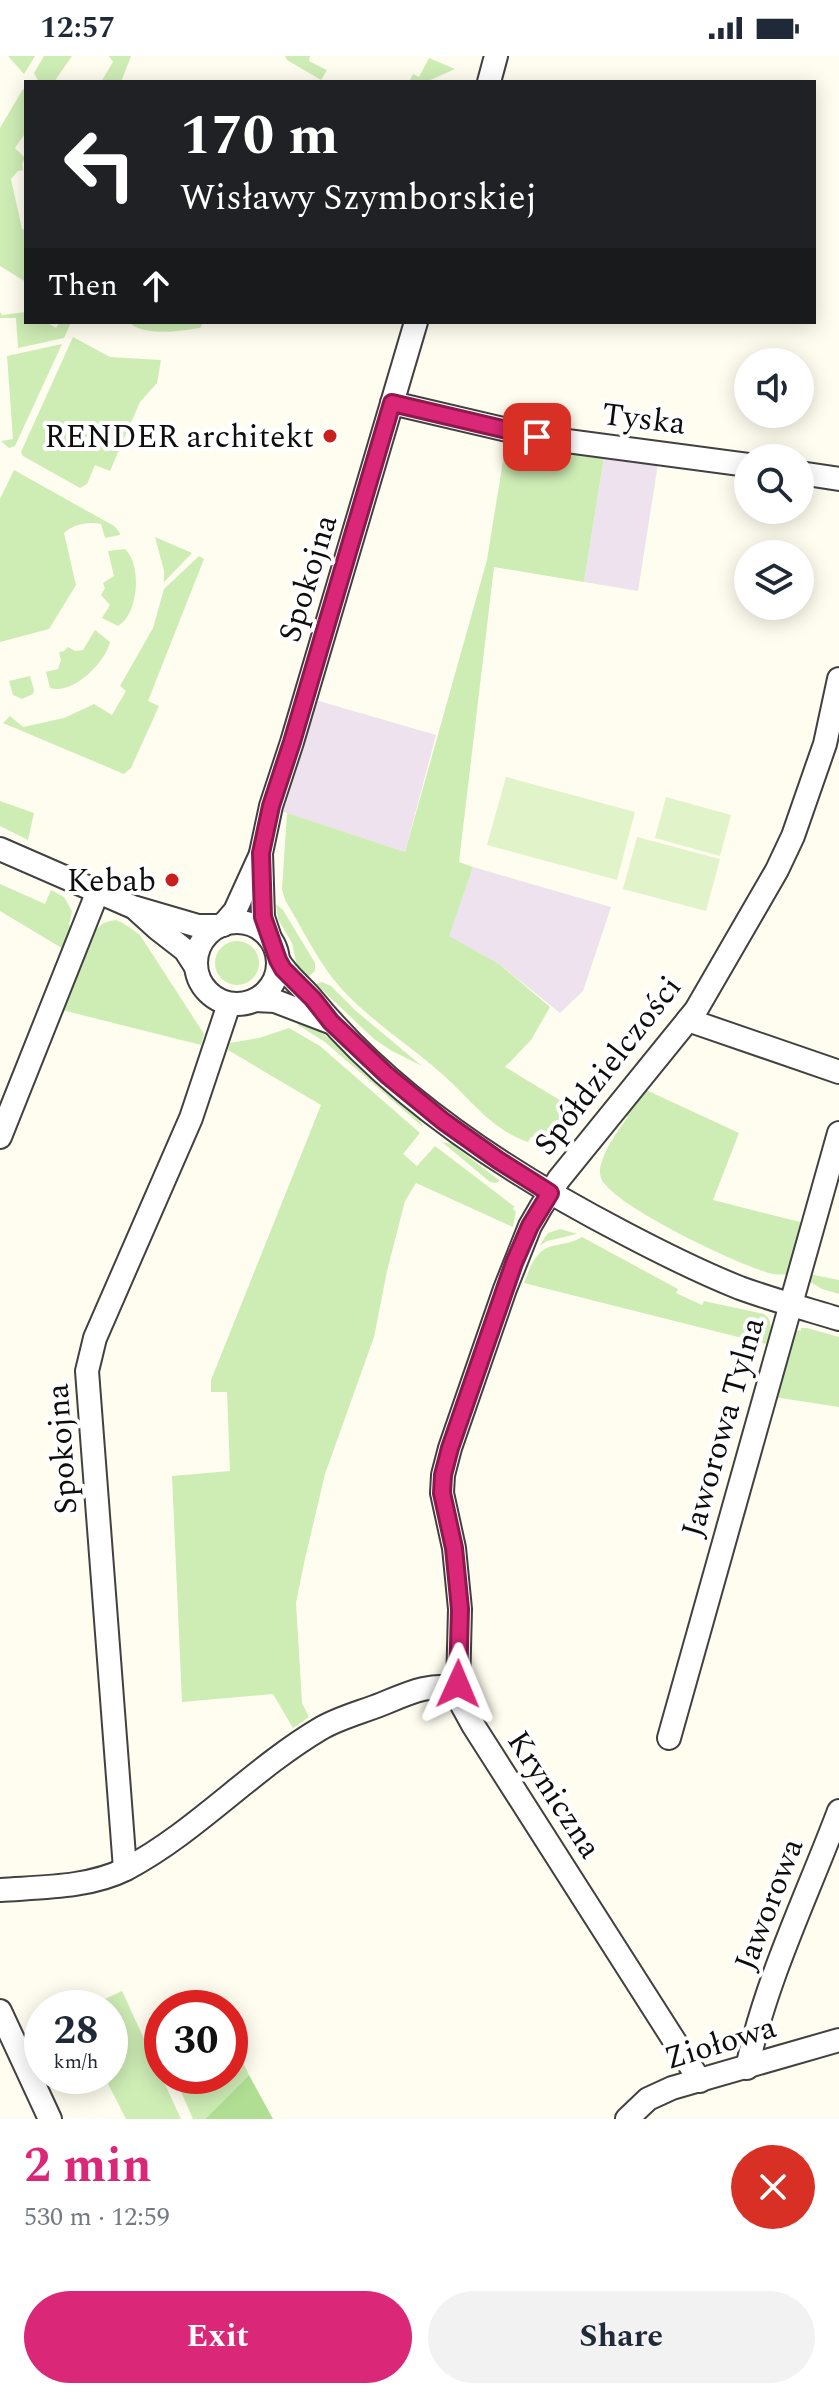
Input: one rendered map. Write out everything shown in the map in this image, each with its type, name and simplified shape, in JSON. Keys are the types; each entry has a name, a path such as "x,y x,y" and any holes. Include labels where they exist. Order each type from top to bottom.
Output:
{"street":[{"path":"490,80 496,56"},
{"name":"Spokojna","path":"221,926 235,911 261,853 271,806 415,324"},
{"name":"Tyska","path":"392,403 537,437 734,463"},
{"path":"814,475 839,479"},
{"name":"Spółdzielczości","path":"458,1688 460,1609 454,1548 442,1493 443,1475 505,1289 530,1226 550,1193 613,1110 688,1020 777,870 793,836 825,744 839,679"},
{"path":"0,849 133,907 198,926 238,922 261,929 270,938 278,960 289,976 331,1022 387,1075 443,1121 498,1160 550,1193 703,1272 790,1305 839,1319"},
{"name":"Spokojna","path":"261,853 263,917 270,938"},
{"path":"0,1137 98,891"},
{"path":"133,907 185,950 196,967 202,985 218,1000 229,1004 275,1001 331,1022"},
{"path":"196,967 201,943 209,933 221,926"},
{"path":"255,1000 268,991 278,960"},
{"name":"Spokojna","path":"125,1869 87,1371 95,1338 191,1118 229,1004"},
{"path":"688,1020 839,1072"},
{"name":"Jaworowa Tylna","path":"669,1738 839,1133"},
{"path":"0,1890 79,1884 125,1869 181,1832 322,1728 417,1690 440,1685 458,1688"},
{"name":"Kryniczna","path":"458,1688 462,1705 473,1725 700,2081"},
{"name":"Jaworowa","path":"747,2068 766,1997 839,1811"},
{"path":"0,2011 50,2119"},
{"name":"Ziołowa","path":"627,2119 648,2099 672,2088 839,2040"}],"shaded area":[{"path":"606,445 660,451 638,591 584,582"},
{"path":"305,697 436,735 405,852 280,811"},
{"path":"473,867 611,907 583,991 560,1013 499,964 448,936"}],"green space":[{"path":"8,56 35,56 24,74"},
{"path":"44,56 72,56 56,80 38,80 34,73"},
{"path":"109,56 131,56 122,80 102,80 113,62"},
{"path":"285,56 310,56 309,61 327,70 321,80"},
{"path":"429,58 455,69 430,80 410,80 413,74 419,77"},
{"path":"23,89 24,135 15,148 24,157 23,170 11,179 24,230 24,281 0,266 0,128"},
{"path":"0,312 2,315 24,312 24,324 49,324 56,328 59,324 70,325 64,338 18,348 16,318 0,318"},
{"path":"132,325 202,325 200,328 156,332"},
{"path":"73,337 110,357 161,360 157,383 140,402 110,471 95,465 87,484 80,488 21,452"},
{"path":"62,344 15,446 9,448 1,441 13,439 7,356"},
{"path":"507,436 605,451 584,582 494,567 459,862 473,867 449,936 499,964 550,1007 531,1040 505,1067 586,1116 561,1135 549,1139 531,1137 528,1142 503,1130 441,1073 345,993 314,951 282,889 287,813 405,852 487,560"},
{"path":"14,470 114,526 120,535 105,538 101,524 91,523 76,525 64,533 76,585 49,629 0,642 0,499"},
{"path":"155,537 192,553 164,582 164,571"},
{"path":"125,549 134,566 136,589 130,611 118,626 102,618 110,605 101,595 105,588 103,583 114,576 108,551"},
{"path":"199,556 204,559 148,701 159,706 131,768 124,774 3,723 10,716 23,727 64,718 94,704 112,715 126,691 120,686 153,628 164,589"},
{"path":"95,630 110,642 102,659 78,682 59,689 50,688 46,672 58,669 61,660 59,652 68,647 75,651 83,650"},
{"path":"30,676 33,694 22,699 13,695 9,681"},
{"path":"506,777 635,812 617,880 487,845"},
{"path":"666,797 731,815 720,856 655,838"},
{"path":"0,801 34,813 28,840 0,826"},
{"path":"637,837 720,859 706,911 623,889"},
{"path":"0,884 45,904 51,890 64,897 72,911 69,925 74,928 65,950 0,911"},
{"path":"276,904 283,910 315,963 315,971 308,977 297,966 292,943 278,919"},
{"path":"116,920 140,935 204,1034 201,1045 62,1010 92,935 102,924"},
{"path":"237,941 253,947 259,963 253,979 237,985 221,979 215,963 221,947"},
{"path":"322,982 331,986 422,1066 374,1039 316,984"},
{"path":"297,1018 360,1063 418,1116 423,1127 325,1042 298,1025"},
{"path":"289,1028 320,1046 420,1133 403,1154 417,1166 435,1146 516,1210 513,1227 416,1183 405,1201 374,1337 325,1474 304,1563 296,1603 302,1703 309,1717 293,1728 273,1694 182,1702 172,1476 230,1471 227,1392 211,1392 211,1380 321,1105 228,1050 230,1043"},
{"path":"644,1089 739,1133 713,1200 804,1223 792,1275 757,1269 708,1248 679,1234 610,1190 601,1178 601,1164 608,1146 628,1117 623,1113"},
{"path":"442,1142 452,1144 500,1181 490,1182"},
{"path":"560,1229 577,1234 539,1246 548,1233"},
{"path":"582,1237 702,1305 704,1301 764,1314 771,1324 766,1344 524,1283 535,1258 544,1250"},
{"path":"809,1274 839,1280 839,1294 807,1280"},
{"path":"801,1328 839,1337 839,1407 774,1397 791,1335 801,1331"},
{"path":"128,2004 144,2039 144,2094 169,2094 181,2119 126,2119 113,2094 128,2094"},
{"path":"248,2076 273,2119 205,2119 230,2094 248,2094"},
{"path":"182,2094 230,2094 205,2119 193,2119"}],"place":[{"name":"RENDER architekt","path":"330,436"},
{"name":"Kebab","path":"172,880"}],"route":[{"path":"458,1684 460,1609 454,1548 442,1493 443,1475 505,1289 530,1226 550,1193 463,1136 413,1097 331,1022 283,969 263,917 261,853 271,806 392,403 537,437"}]}
